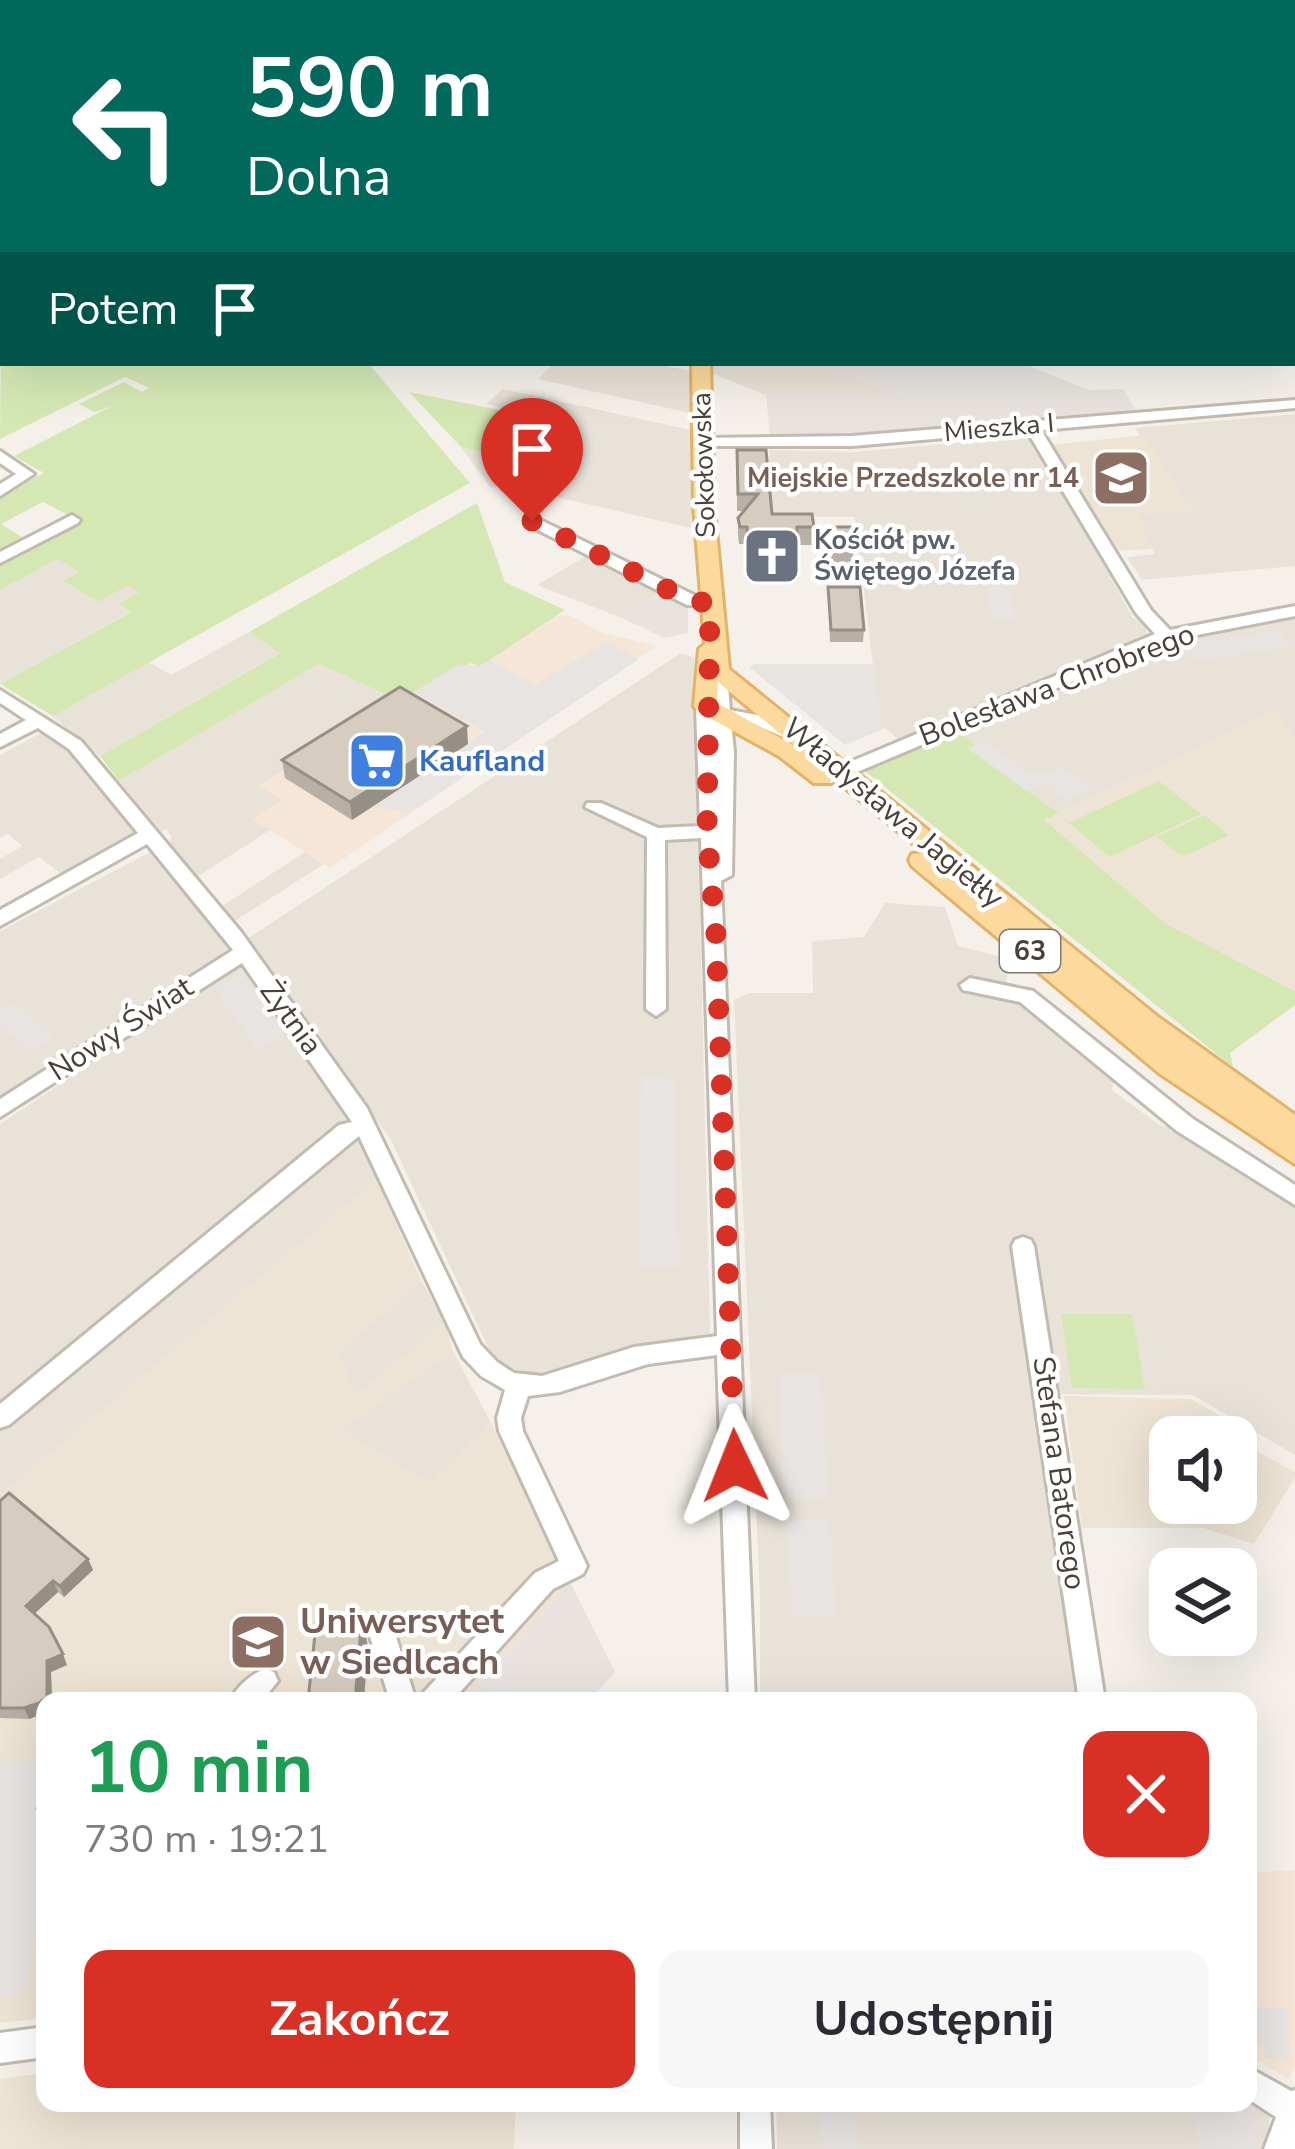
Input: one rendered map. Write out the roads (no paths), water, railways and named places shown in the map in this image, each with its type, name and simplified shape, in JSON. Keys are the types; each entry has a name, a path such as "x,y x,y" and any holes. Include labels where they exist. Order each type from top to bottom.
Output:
{"main road":[{"name":"Sokołowska","path":"701,366 710,602 718,670"},
{"name":"Sokołowska","path":"710,716 713,639"},
{"name":"Władysława Jagiełły","path":"718,670 812,746 833,776 1169,1066 1295,1153"},
{"name":"Władysława Jagiełły","path":"710,716 833,776 1149,1024 1295,1130"}],"street":[{"name":"Mieszka I","path":"703,441 853,442 1295,404"},
{"path":"1030,424 1144,613 1166,636"},
{"path":"0,455 26,474 0,491"},
{"path":"0,558 73,520"},
{"path":"532,521 693,602 710,602"},
{"name":"Bolesława Chrobrego","path":"833,776 1166,636 1295,611"},
{"name":"Sokołowska","path":"718,670 710,716 707,832 716,935 742,1692"},
{"name":"Żytnia","path":"0,695 75,745 244,952 365,1126 471,1351 486,1370 519,1385"},
{"path":"710,716 750,716 812,746"},
{"name":"Sokołowska","path":"710,716 725,752 716,935"},
{"path":"0,741 40,720"},
{"name":"Władysława Jagiełły","path":"725,752 743,739 770,742"},
{"path":"594,807 656,833 707,832"},
{"path":"656,833 656,1010"},
{"path":"0,919 150,834"},
{"name":"Nowy Świat","path":"0,1109 244,952"},
{"path":"970,985 1026,996 1185,1125 1295,1196"},
{"path":"0,1418 261,1198 347,1131 365,1126"},
{"name":"Stefana Batorego","path":"1023,1246 1091,1692"},
{"path":"442,1692 544,1582 574,1566 512,1431 509,1418 519,1385 553,1388 619,1361 731,1344"},
{"path":"380,1627 400,1692"},
{"path":"253,1692 265,1682"},
{"path":"0,2048 36,2043"},
{"path":"1257,2087 1294,2108 1280,2149"},
{"path":"754,2112 756,2149"}],"place":[{"name":"Miejskie Przedszkole nr 14","path":"1121,478"},
{"name":"Kościół pw. Świętego Józefa","path":"772,556"},
{"name":"Kaufland","path":"377,761"},
{"name":"Uniwersytet w Siedlcach","path":"258,1642"}]}
